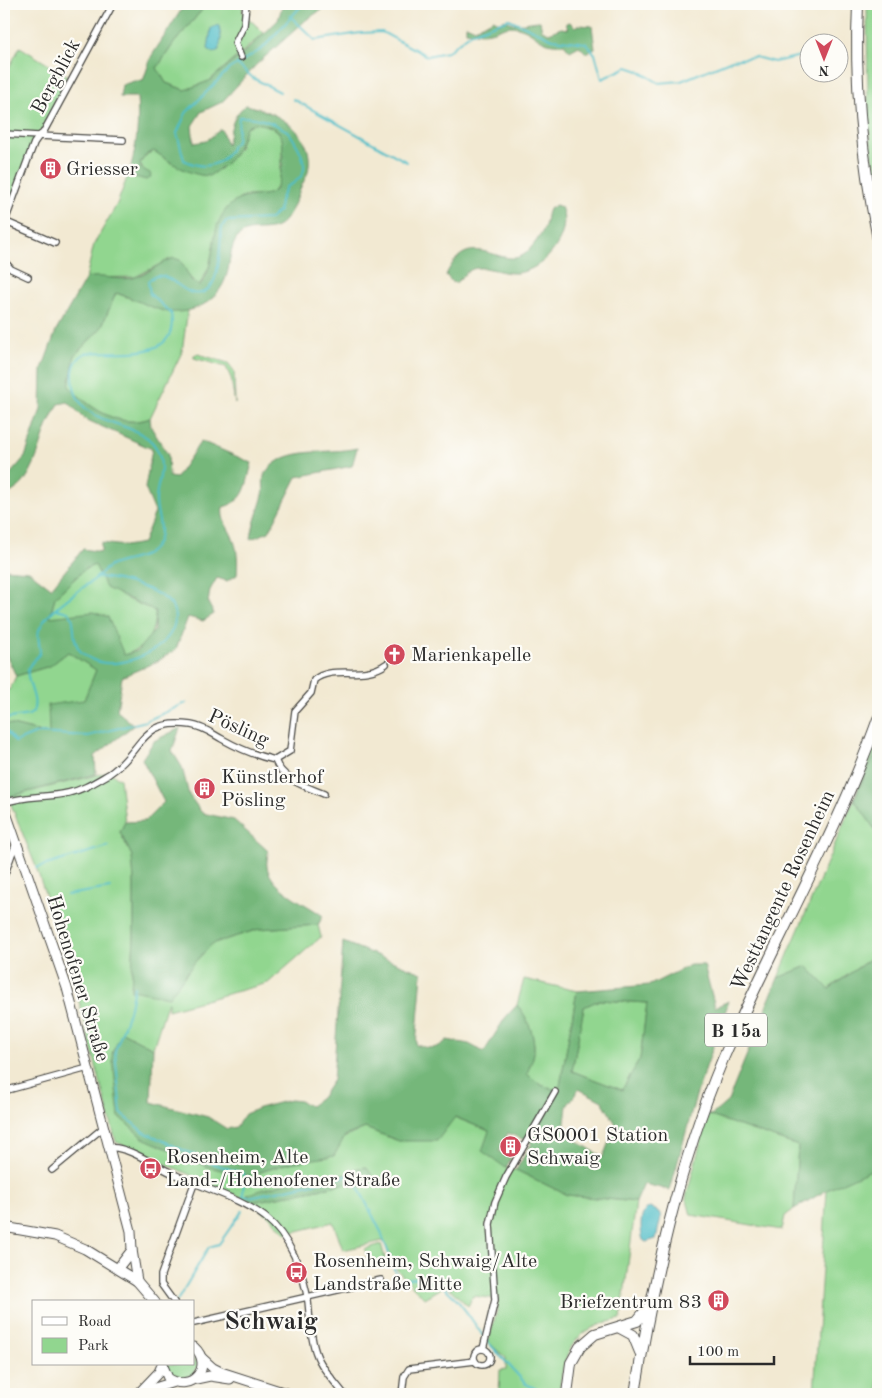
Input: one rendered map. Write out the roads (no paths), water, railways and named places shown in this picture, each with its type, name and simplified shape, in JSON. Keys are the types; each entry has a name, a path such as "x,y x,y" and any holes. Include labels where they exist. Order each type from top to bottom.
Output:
{"highway":[{"path":"858,4 860,139 878,239"},
{"name":"Westtangente Rosenheim","path":"635,1394 660,1260 691,1146 722,1061 750,998 828,836 878,719"},
{"path":"567,1394 571,1363 580,1347 595,1334 620,1328 636,1321 652,1303"},
{"path":"620,1328 629,1332 636,1339 641,1356"}],"main road":[{"name":"Hohenofener Straße","path":"4,807 67,988 132,1231 132,1250 137,1281"},
{"path":"4,1227 55,1236 85,1249 137,1281 153,1300"},
{"path":"118,1268 132,1250"},
{"path":"195,1348 213,1368 247,1382 289,1394"},
{"path":"195,1379 203,1366 202,1358"},
{"path":"162,1366 168,1378 181,1384 210,1376 247,1382"},
{"path":"139,1394 159,1372 162,1366"},
{"path":"139,1394 174,1382"}],"street":[{"name":"Bergblick","path":"55,243 4,221 34,143 113,4"},
{"path":"242,57 235,43 244,25 246,4"},
{"name":"Bergblick","path":"4,134 123,140"},
{"path":"4,261 11,269 28,277"},
{"name":"Pösling","path":"4,803 43,795 67,793 88,786 119,768 145,734 161,726 172,724 204,728 236,746 274,760 290,751 295,711 311,693 314,680 326,674 373,672 386,664"},
{"name":"Pösling","path":"274,760 278,769 291,780 324,794"},
{"path":"4,876 16,841"},
{"path":"4,1091 88,1068"},
{"path":"483,1350 495,1300 490,1224 495,1202 506,1177 555,1092"},
{"path":"52,1170 104,1127"},
{"path":"110,1148 123,1149 252,1210 276,1227 293,1253 307,1298 312,1341 316,1354 344,1394"},
{"path":"173,1300 161,1284 161,1275 194,1184"},
{"path":"195,1323 381,1280"},
{"path":"475,1361 477,1352 483,1350"},
{"path":"402,1394 404,1377 409,1369 475,1361 481,1365 488,1363 490,1356 483,1350"}],"water":[{"path":"219,25 221,38 219,50 213,53 208,49 211,28"},
{"path":"650,1207 659,1212 661,1217 656,1239 646,1242 642,1236 641,1221 644,1212"}],"waterway":[{"path":"4,719 29,715 33,712 34,700 28,679 28,669 40,653 39,630 48,616 107,568 142,557 152,550 159,539 160,528 156,500 161,467 157,449 147,438 133,430 101,418 87,410 77,397 73,378 74,367 78,360 86,353 143,351 156,347 166,340 171,329 171,313 150,294 148,281 155,276 162,276 189,292 196,294 210,288 217,272 222,227 226,221 270,219 279,211 280,201 286,187 298,180 302,175 304,166 298,147 287,131 270,122 239,117 237,141 224,158 208,166 196,165 184,160 177,133 186,113 229,69 262,49 303,4"},
{"path":"290,16 315,40 382,32 427,56 447,52 471,33 509,19 553,39 586,43 595,54 602,79 627,67 639,71 659,83 681,81 732,60 755,57 774,62 800,56"},
{"path":"237,64 253,78 280,92"},
{"path":"293,99 407,162"},
{"path":"57,609 68,612 72,616 77,645 88,658 100,662 124,662 150,652 161,644 170,634 174,623 174,611 170,604 163,597 141,586 97,577"},
{"path":"4,729 15,742 37,733 88,736 146,721 186,703"},
{"path":"36,868 109,846"},
{"path":"67,895 110,888"},
{"path":"134,987 129,1012 115,1051 121,1113 142,1131 209,1162 244,1174 243,1196 249,1197 352,1175 381,1232 398,1280 425,1278 442,1286 458,1301 483,1336"},
{"path":"178,1300 209,1247 219,1244 242,1211"},
{"path":"486,1340 526,1384 547,1394"},
{"path":"188,1394 210,1392 229,1394"}],"place":[{"name":"Griesser","path":"50,168"},
{"name":"Marienkapelle","path":"395,654"},
{"name":"Künstlerhof Pösling","path":"205,788"},
{"name":"GS0001 Station Schwaig","path":"511,1146"},
{"name":"Rosenheim, Alte Land-/Hohenofener Straße","path":"150,1168"},
{"name":"Rosenheim, Schwaig/Alte Landstraße Mitte","path":"297,1272"},
{"name":"Briefzentrum 83","path":"718,1301"}],"district":[{"name":"Schwaig","path":"271,1320"}]}
